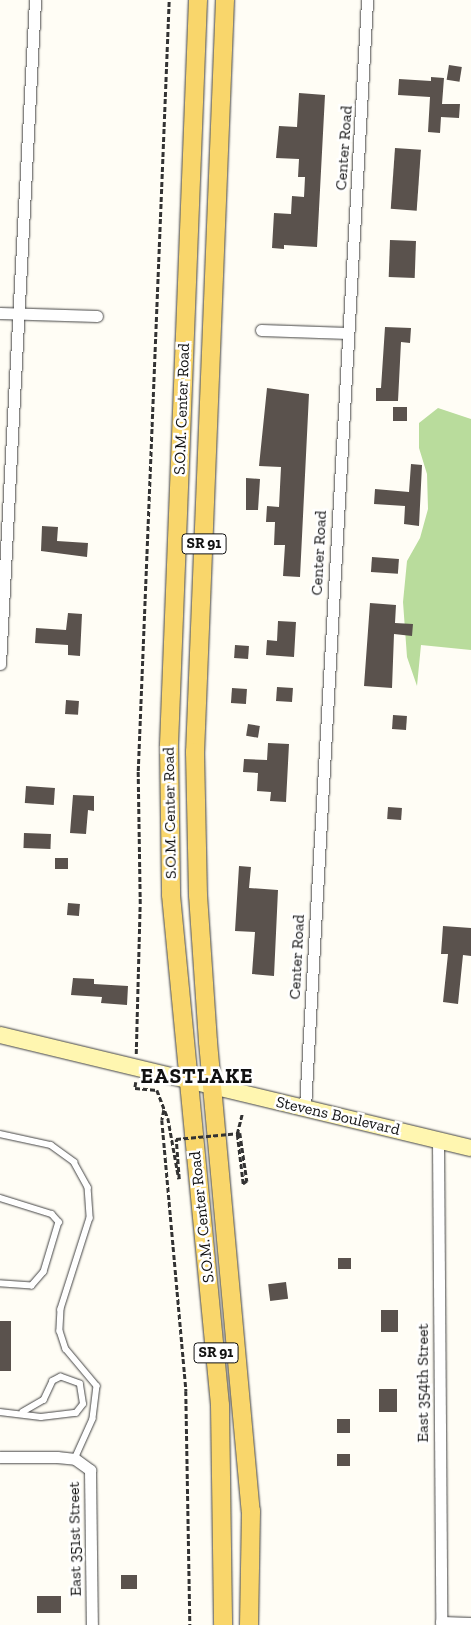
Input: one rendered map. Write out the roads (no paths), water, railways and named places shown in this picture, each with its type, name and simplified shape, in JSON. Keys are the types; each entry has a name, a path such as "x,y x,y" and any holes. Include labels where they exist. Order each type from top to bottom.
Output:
{"main road":[{"name":"S.O.M. Center Road","path":"198,0 169,746 171,895 220,1405 223,1625"},
{"name":"S.O.M. Center Road","path":"225,0 195,752 198,895 251,1512 249,1625"}],"street":[{"path":"0,664 35,0"},
{"name":"Center Road","path":"304,1107 367,0"},
{"path":"0,313 97,316"},
{"path":"261,330 348,333"},
{"name":"Stevens Boulevard","path":"0,1035 188,1083 304,1107 471,1148"},
{"name":"East 354th Street","path":"438,1140 441,1624"},
{"path":"0,1458 75,1460"},
{"name":"East 351st Street","path":"75,1460 90,1470 92,1625"},
{"path":"441,1624 471,1622"}],"lane":[{"path":"0,1134 52,1145 74,1162 88,1187 90,1218 61,1308 60,1331 66,1350 97,1386 93,1419 75,1460"},
{"path":"0,1198 52,1214 59,1222 44,1272 32,1286 0,1284"},
{"path":"0,1412 23,1412 41,1417 76,1413 83,1404 80,1384 61,1377 53,1381 44,1400 23,1412"}],"district":[{"name":"EASTLAKE","path":"197,1076"}]}
